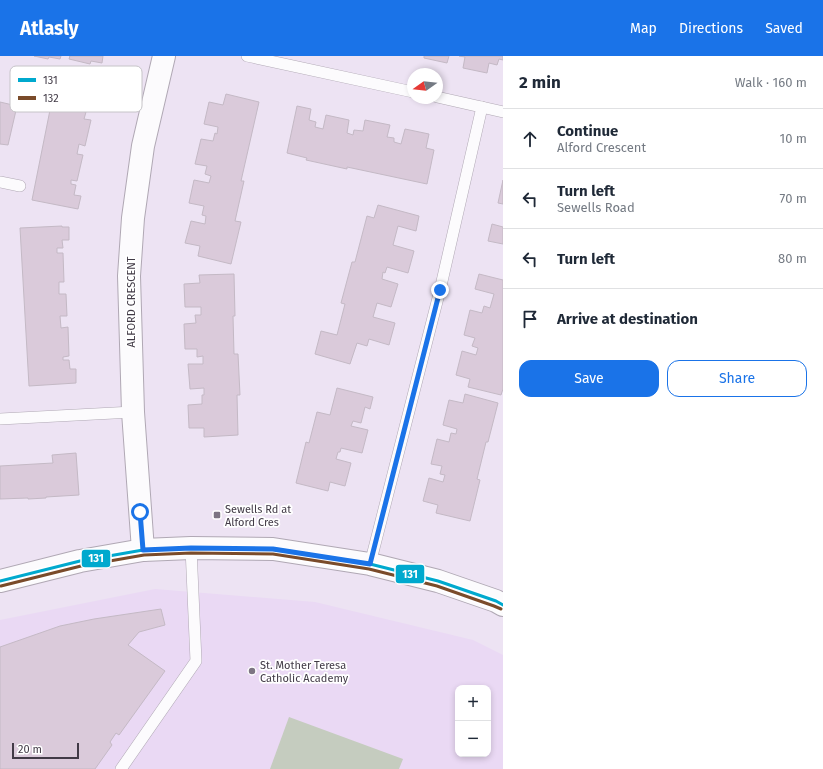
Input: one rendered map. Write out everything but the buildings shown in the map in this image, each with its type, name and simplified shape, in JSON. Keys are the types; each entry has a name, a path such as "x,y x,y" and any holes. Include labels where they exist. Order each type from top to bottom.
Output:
{"street":[{"name":"ALFORD CRESCENT","path":"143,550 133,412 129,276 133,218 143,146 164,56"},
{"path":"0,581 80,561 143,550 191,548 273,549 370,564 438,582 496,601 503,605"}],"lane":[{"path":"247,56 407,91"},
{"path":"443,98 503,112"},
{"path":"370,564 440,290 482,107"},
{"path":"0,182 20,186"},
{"path":"0,419 133,412"},
{"path":"121,769 196,661 191,548"}],"shaded area":[{"name":"St. Mother Teresa Catholic Academy","path":"155,589 315,602 473,640 503,655 503,769 0,769 0,620"},
{"path":"289,717 403,759 399,769 270,769"}],"transit line":[{"name":"131","path":"0,581 80,561 143,550 191,548 273,549 370,564 438,581 496,601 503,605"},
{"name":"132","path":"1,586 81,566 144,555 191,553 273,554 369,569 437,586 501,609"}],"place":[{"name":"Sewells Rd at Alford Cres","path":"217,515"},
{"name":"St. Mother Teresa Catholic Academy","path":"252,671"}],"route":[{"path":"140,512 143,550 191,548 273,549 370,564 440,290"}]}
